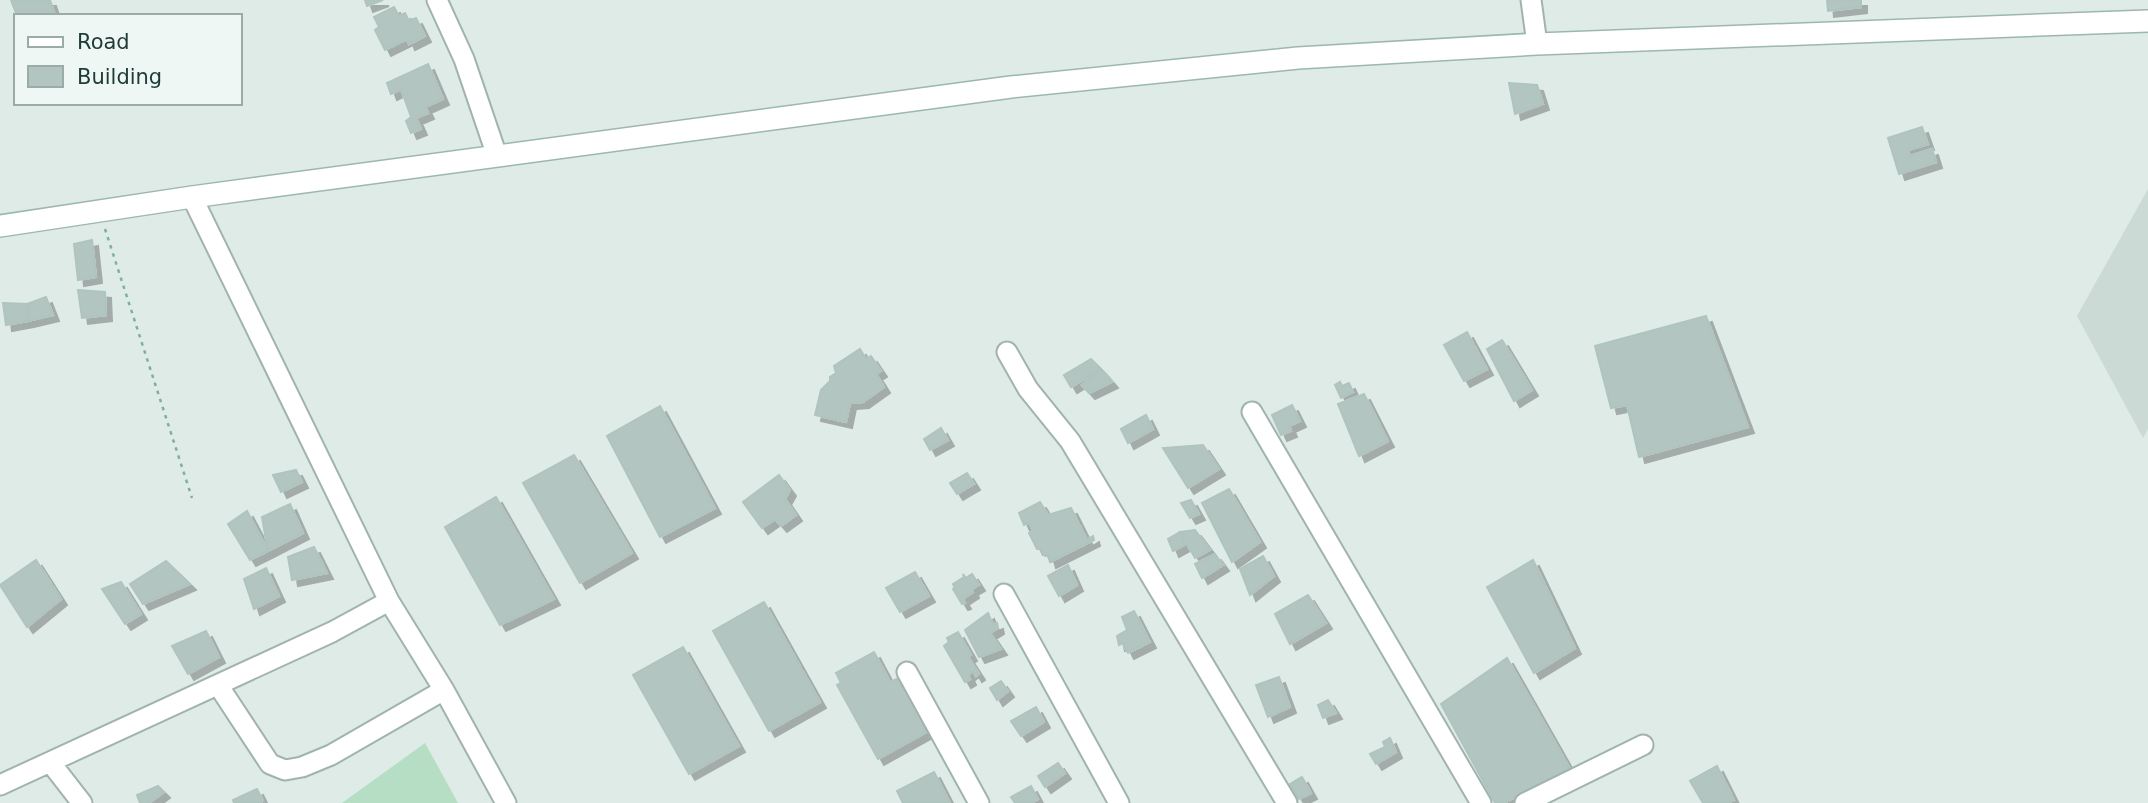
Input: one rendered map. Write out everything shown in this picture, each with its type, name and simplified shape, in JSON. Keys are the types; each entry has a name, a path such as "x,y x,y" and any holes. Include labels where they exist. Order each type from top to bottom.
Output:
{"street":[{"path":"438,0 464,59 497,156"},
{"path":"1531,0 1537,44"},
{"path":"0,226 192,197 1011,87 1298,58 1537,44 2148,21"},
{"path":"192,197 389,601 444,690 506,803"},
{"path":"1007,352 1028,389 1077,452 1287,803"},
{"path":"1252,412 1481,803"},
{"path":"1004,594 1119,803"},
{"path":"0,785 332,632 389,601"},
{"path":"907,671 979,803"},
{"path":"218,685 270,764 285,770 302,767 331,755 444,690"},
{"path":"1525,803 1643,746"},
{"path":"50,762 82,803"}],"path":[{"path":"99,212 192,498"}],"shaded area":[{"path":"2148,189 2148,429 2143,438 2077,316"}],"green space":[{"path":"425,743 458,803 342,803"}],"building":[{"path":"11,0 50,0 55,14 16,14"},
{"path":"365,0 383,0 367,6"},
{"path":"1827,0 1861,0 1861,7 1828,11"},
{"path":"394,7 399,16 405,13 409,21 416,18 425,36 409,44 407,39 385,50 375,30 379,27 374,17"},
{"path":"428,64 443,99 425,107 428,113 416,118 421,129 411,133 406,121 411,117 401,89 391,94 387,83"},
{"path":"1509,83 1537,85 1543,104 1515,114"},
{"path":"1922,127 1928,144 1908,150 1910,156 1932,149 1936,162 1899,174 1888,138"},
{"path":"92,240 96,277 78,280 74,244"},
{"path":"78,290 105,292 106,315 82,318"},
{"path":"46,297 53,315 28,321 27,304"},
{"path":"3,303 27,304 28,321 6,325"},
{"path":"1706,316 1748,427 1639,457 1627,405 1611,408 1595,346"},
{"path":"1467,332 1487,369 1464,381 1444,345"},
{"path":"1502,340 1532,390 1514,401 1487,349"},
{"path":"860,349 866,359 871,356 881,371 876,374 884,387 863,402 850,403 846,422 815,415 821,390 836,373 834,366"},
{"path":"1091,359 1101,369 1071,387 1064,375"},
{"path":"1101,369 1112,382 1089,393 1082,385"},
{"path":"1340,382 1342,386 1349,383 1353,392 1341,398 1335,385"},
{"path":"1364,394 1388,441 1359,456 1338,404"},
{"path":"1292,405 1300,421 1289,426 1291,431 1281,435 1272,415"},
{"path":"660,406 715,508 660,537 607,436"},
{"path":"1146,415 1153,429 1128,443 1121,429"},
{"path":"941,428 948,440 930,450 924,439"},
{"path":"1203,445 1219,469 1188,488 1163,448"},
{"path":"574,455 632,553 580,583 523,483"},
{"path":"296,470 302,482 281,492 273,475"},
{"path":"967,473 974,484 957,494 950,483"},
{"path":"779,475 790,490 785,499 796,515 781,526 775,519 762,528 743,502"},
{"path":"1229,489 1260,542 1232,562 1202,503"},
{"path":"496,497 554,599 500,625 445,527"},
{"path":"1191,500 1199,514 1190,518 1181,503"},
{"path":"1040,502 1048,515 1071,508 1087,540 1093,536 1094,540 1050,562 1048,555 1045,556 1041,549 1037,549 1029,533 1034,532 1029,523 1024,525 1019,513"},
{"path":"290,504 303,533 268,551 262,517"},
{"path":"247,511 268,551 250,560 228,524"},
{"path":"1195,530 1210,550 1195,558 1180,532"},
{"path":"1180,532 1184,545 1173,551 1168,539"},
{"path":"314,547 327,573 292,580 288,557"},
{"path":"1215,554 1223,565 1202,578 1195,564"},
{"path":"1263,556 1274,576 1250,595 1240,569"},
{"path":"36,560 61,599 27,627 0,585"},
{"path":"1533,560 1575,648 1534,673 1487,587"},
{"path":"166,561 190,584 143,604 130,584"},
{"path":"1068,565 1077,585 1059,596 1048,576"},
{"path":"266,568 279,596 254,609 244,579"},
{"path":"915,572 929,596 900,612 886,588"},
{"path":"963,574 966,578 972,574 979,585 964,598 961,596 965,603 962,604 953,584 964,577"},
{"path":"121,582 141,614 125,624 102,589"},
{"path":"1308,595 1326,623 1290,644 1275,614"},
{"path":"764,602 820,702 769,731 713,631"},
{"path":"1134,611 1150,642 1128,653 1123,643 1119,645 1117,636 1127,630 1122,617"},
{"path":"988,613 993,625 997,623 998,628 990,633 1001,649 979,657 965,630"},
{"path":"206,631 219,657 188,674 172,646"},
{"path":"958,632 971,655 968,657 979,674 976,676 973,671 968,675 970,679 965,682 944,646 949,642 947,638"},
{"path":"683,647 739,746 689,774 633,675"},
{"path":"874,652 890,682 899,678 928,731 878,759 837,685 841,683 836,673"},
{"path":"1507,658 1570,769 1504,803 1495,803 1441,704"},
{"path":"1279,677 1290,707 1268,717 1256,685"},
{"path":"1001,681 1008,691 997,700 990,688"},
{"path":"1328,700 1336,713 1323,718 1318,705"},
{"path":"1036,707 1044,722 1021,736 1011,721"},
{"path":"1390,738 1396,752 1376,764 1370,754 1385,747 1383,742"},
{"path":"1058,763 1065,773 1045,787 1038,776"},
{"path":"1717,766 1734,800 1727,803 1703,803 1690,781"},
{"path":"934,772 950,803 903,803 897,791"},
{"path":"1302,777 1311,793 1299,799 1290,784"},
{"path":"158,786 164,792 149,803 140,803 137,795"},
{"path":"1031,786 1038,799 1031,803 1015,803 1011,797"},
{"path":"257,789 263,801 260,803 234,803 233,800"}]}
